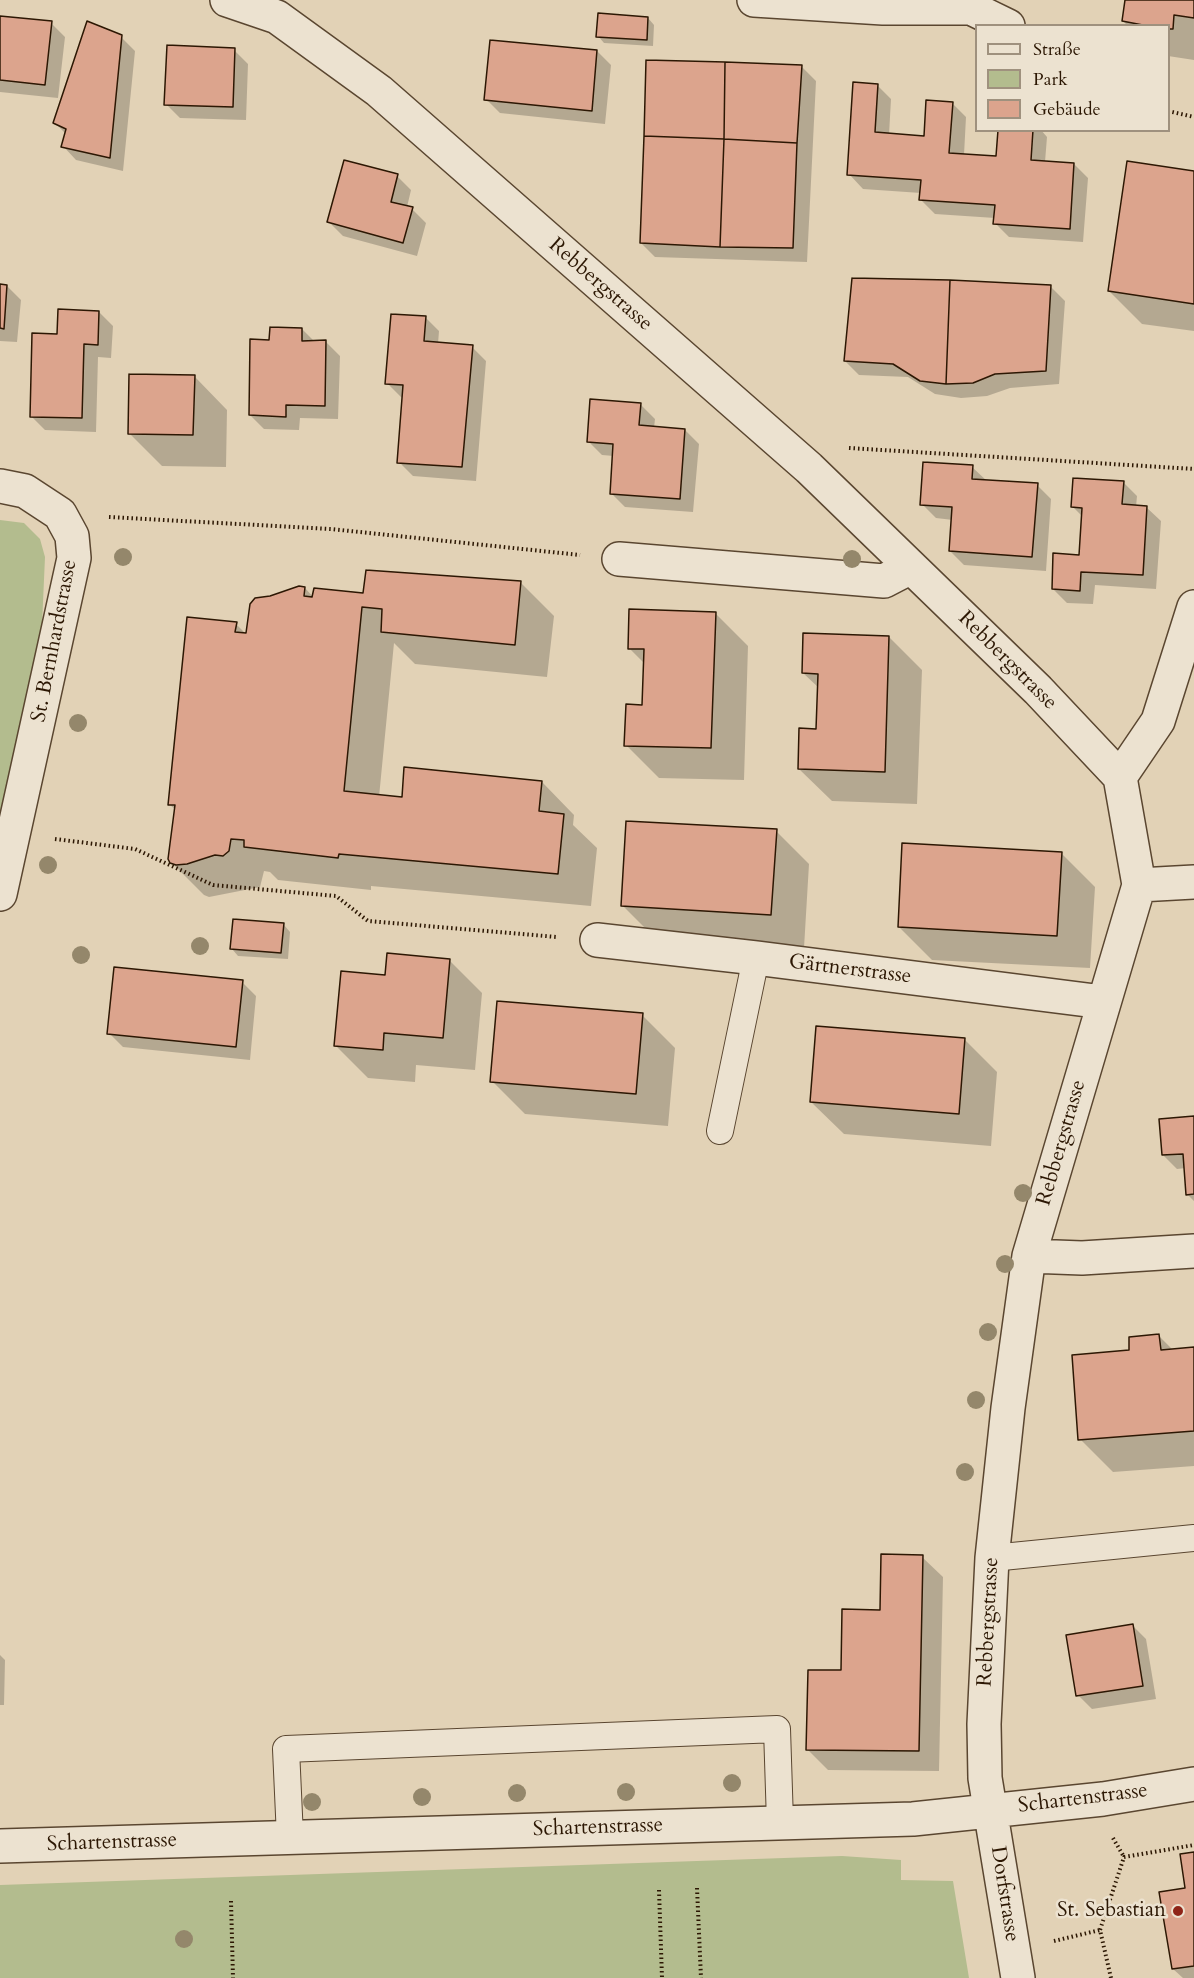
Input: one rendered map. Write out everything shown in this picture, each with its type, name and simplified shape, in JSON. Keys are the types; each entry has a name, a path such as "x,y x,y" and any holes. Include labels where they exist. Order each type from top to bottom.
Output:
{"street":[{"name":"Rebbergstrasse","path":"227,0 278,6 379,91 809,468 1038,690 1120,777 1139,885 1029,1256 1008,1408 992,1558 984,1724 985,1778 990,1809"},
{"path":"753,0 883,9 971,8 1004,24"},
{"path":"0,486 25,491 60,514"},
{"name":"St. Bernhardstrasse","path":"0,894 74,558 72,536 60,514"},
{"path":"619,559 884,581 911,567"},
{"path":"1120,777 1158,721 1194,607"},
{"path":"1139,885 1194,882"},
{"name":"Gärtnerstrasse","path":"597,940 1103,1002"},
{"path":"1029,1256 1082,1258 1194,1251"},
{"name":"Schartenstrasse","path":"0,1846 913,1819 990,1809 1103,1799 1194,1785"},
{"name":"Dorfstrasse","path":"990,1809 1018,1978"}],"lane":[{"path":"720,1131 756,958"},
{"path":"992,1558 1194,1538"},
{"path":"290,1837 286,1749 777,1729 780,1822"}],"path":[{"path":"1170,111 1194,117"},
{"path":"809,468 831,446 1194,469"},
{"path":"60,514 331,530 619,559"},
{"path":"15,834 135,849 213,885 336,896 368,921 597,940"},
{"path":"1110,1832 1124,1857 1100,1930 1111,1978"},
{"path":"1124,1857 1194,1845"},
{"path":"697,1888 701,1978"},
{"path":"659,1890 662,1978"},
{"path":"231,1901 233,1978"},
{"path":"1052,1941 1100,1930"}],"green space":[{"path":"0,520 24,523 40,539 45,557 42,625 0,825"},
{"path":"842,1856 901,1860 901,1880 953,1881 969,1978 0,1978 0,1885"}],"building":[{"path":"1125,0 1194,0 1194,18 1174,15 1173,29 1170,29 1170,24 1138,24 1122,21"},
{"path":"598,13 648,17 647,40 596,37"},
{"path":"0,16 52,21 45,85 0,80"},
{"path":"87,21 122,35 110,158 61,147 66,129 53,123"},
{"path":"490,40 597,50 592,111 484,100"},
{"path":"167,45 235,48 233,107 164,105"},
{"path":"646,60 725,62 724,139 644,136"},
{"path":"725,62 802,65 797,143 724,139"},
{"path":"853,82 878,84 875,132 924,136 926,100 953,102 949,153 996,156 998,132 1033,132 1031,160 1074,163 1070,229 993,224 995,205 919,200 921,180 847,175"},
{"path":"644,136 724,139 720,247 640,243"},
{"path":"724,139 797,143 793,248 720,247"},
{"path":"344,160 398,174 391,202 413,207 403,243 327,222"},
{"path":"1127,161 1194,171 1194,304 1108,291"},
{"path":"852,278 950,280 946,384 920,381 893,364 844,361"},
{"path":"950,280 1051,285 1046,371 995,374 973,383 946,384"},
{"path":"0,284 7,285 4,329 0,328"},
{"path":"58,309 99,311 98,345 84,344 82,418 30,417 32,333 57,334"},
{"path":"391,314 426,316 424,341 473,345 462,467 397,463 403,385 385,384"},
{"path":"270,327 302,328 302,341 326,340 325,406 286,405 286,417 249,415 250,339 269,340"},
{"path":"129,374 195,375 193,435 128,434"},
{"path":"590,399 641,403 639,425 685,429 680,499 610,494 613,444 587,442"},
{"path":"923,462 973,465 972,479 1038,483 1032,557 949,551 952,507 920,505"},
{"path":"1073,478 1124,481 1122,504 1147,506 1143,575 1081,572 1080,591 1052,589 1053,553 1079,555 1082,508 1071,507"},
{"path":"366,570 521,581 515,645 381,632 382,609 362,607 344,791 402,797 404,767 542,781 539,811 564,814 558,874 339,854 338,858 244,847 244,840 231,839 229,851 223,856 215,855 187,864 170,863 168,859 175,805 168,805 187,617 237,622 235,632 246,633 250,604 255,598 270,596 299,586 305,587 304,596 312,597 314,588 363,593"},
{"path":"629,609 716,612 711,748 624,746 626,704 642,705 644,649 628,649"},
{"path":"803,633 889,636 885,772 798,769 799,728 816,729 818,674 802,673"},
{"path":"626,821 777,829 771,915 621,906"},
{"path":"902,843 1062,852 1057,936 898,927"},
{"path":"233,919 284,923 281,953 230,949"},
{"path":"387,953 450,959 443,1038 384,1033 383,1050 334,1046 341,971 385,975"},
{"path":"114,967 243,980 236,1047 107,1034"},
{"path":"497,1001 643,1013 636,1094 490,1082"},
{"path":"816,1026 965,1038 959,1114 810,1102"},
{"path":"1194,1116 1194,1194 1186,1195 1183,1154 1162,1155 1159,1119"},
{"path":"1159,1334 1161,1350 1194,1347 1194,1431 1078,1440 1072,1355 1129,1350 1129,1337"},
{"path":"881,1554 923,1555 919,1751 806,1750 808,1670 841,1670 842,1609 880,1610"},
{"path":"1133,1624 1143,1686 1076,1696 1066,1635"},
{"name":"St. Sebastian","path":"1194,1852 1194,1966 1172,1969 1159,1892 1185,1888 1180,1854"}],"place":[{"name":"St. Sebastian","path":"1178,1911"}]}
